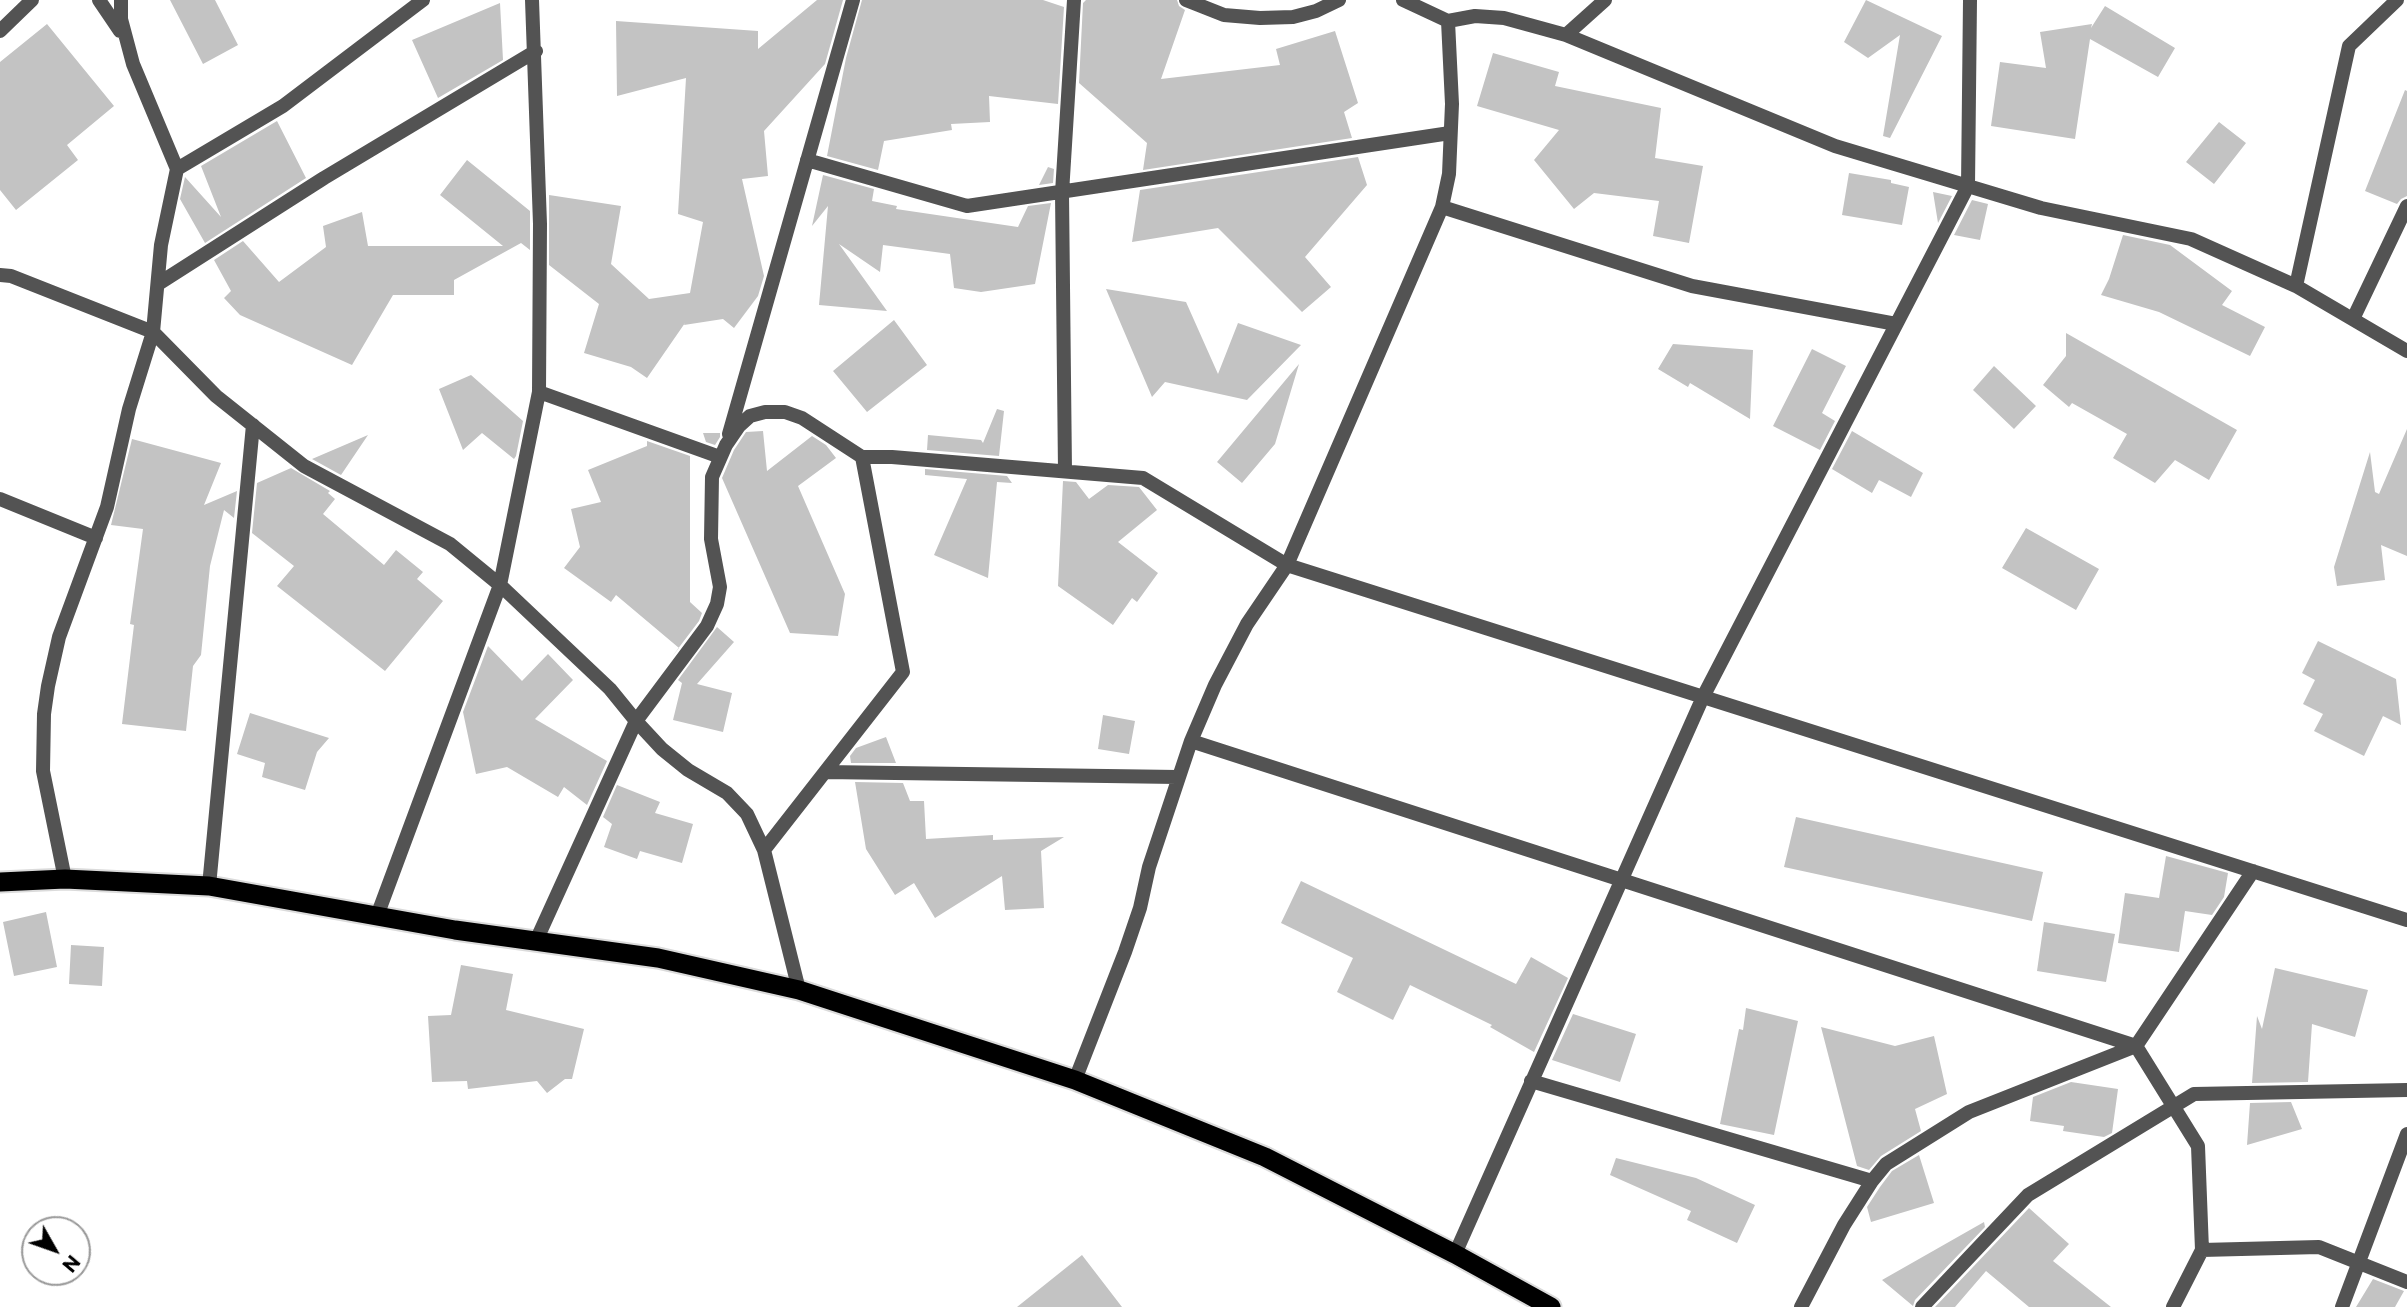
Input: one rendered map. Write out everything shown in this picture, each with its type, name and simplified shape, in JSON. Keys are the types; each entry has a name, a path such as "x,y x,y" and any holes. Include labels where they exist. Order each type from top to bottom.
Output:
{"highway":[{"path":"0,882 65,879 209,886 377,916 658,958 799,990 1075,1080 1265,1157 1455,1254 1551,1307"}],"street":[{"path":"0,31 32,0"},
{"path":"99,0 125,38"},
{"path":"65,879 43,771 44,714 59,637 107,507 129,409 153,331 161,245 177,169 132,64 120,11 121,0"},
{"path":"177,169 283,106 422,0"},
{"path":"377,916 500,585 539,391 540,224 536,51 532,0"},
{"path":"536,941 636,721 706,626 717,604 720,587 711,539 712,477 723,451 853,0"},
{"path":"1065,471 1062,192 1074,0"},
{"path":"1186,0 1224,15 1260,18 1293,16 1316,11 1339,0"},
{"path":"1403,0 1448,21 1475,16 1504,18 1566,35 1835,146 2041,208 2190,239 2297,286 2407,351"},
{"path":"1471,0 1475,16"},
{"path":"1566,35 1605,0"},
{"path":"1455,1254 1703,697 1968,186 1970,0"},
{"path":"2297,286 2349,46 2392,2"},
{"path":"1075,1080 1125,952 1177,777 1191,741 1215,685 1247,624 1287,565 1442,207 1448,174 1452,104 1448,21"},
{"path":"158,284 324,178 536,51"},
{"path":"807,160 967,206 1450,133"},
{"path":"2353,319 2407,206"},
{"path":"1442,207 1692,286 1896,324"},
{"path":"0,275 11,276 153,331 216,396 304,466 450,544 500,585 610,689 662,749 688,770 727,793 747,814 764,850 799,990"},
{"path":"539,391 723,451"},
{"path":"723,451 739,426 750,416 765,412 785,412 802,418 862,457 1143,478 1287,565 2407,920"},
{"path":"209,886 253,425"},
{"path":"764,850 903,672 862,457"},
{"path":"0,499 96,538"},
{"path":"1191,741 2136,1046 2198,1146 2202,1250 2173,1307"},
{"path":"825,772 1177,777"},
{"path":"1801,1307 1844,1225 1886,1164 1969,1112 2136,1046 2253,872"},
{"path":"1531,1081 1872,1181"},
{"path":"1922,1307 2028,1195 2194,1094 2407,1090"},
{"path":"2342,1307 2407,1134"},
{"path":"2202,1250 2319,1247 2407,1282"}],"building":[{"path":"170,0 215,0 238,45 203,64"},
{"path":"817,0 843,0 825,64 764,131 768,176 742,179 764,276 758,296 734,328 723,319 684,325 685,323 647,378 631,367 584,353 599,304 549,265 549,195 621,206 611,264 649,299 690,293 703,222 678,214 686,78 617,96 616,21 758,31 758,49"},
{"path":"862,0 1043,0 1064,7 1058,104 989,96 990,122 951,124 952,130 884,141 878,170 827,156 846,58"},
{"path":"1086,0 1177,0 1179,6 1185,10 1161,79 1280,65 1276,49 1335,31 1358,103 1344,112 1352,138 1143,170 1147,143 1079,83 1083,3"},
{"path":"1866,0 1942,36 1890,138 1883,136 1900,35 1868,58 1844,42"},
{"path":"500,3 503,60 438,98 412,40"},
{"path":"2105,6 2175,48 2158,77 2090,39 2075,139 1991,126 2000,62 2046,68 2040,32 2092,24 2091,28"},
{"path":"47,24 114,106 67,145 78,160 16,210 0,190 0,62"},
{"path":"1493,53 1559,72 1555,86 1661,108 1655,158 1703,166 1689,243 1653,236 1659,201 1594,193 1574,209 1534,160 1559,130 1477,106"},
{"path":"2405,90 2407,196 2397,204 2365,191"},
{"path":"277,121 306,178 205,243 180,199 185,177 221,217 201,166"},
{"path":"2219,122 2246,143 2214,184 2186,162"},
{"path":"1358,157 1367,185 1305,257 1331,287 1302,312 1218,228 1132,242 1140,190"},
{"path":"467,160 530,211 530,250 521,243 454,280 454,295 393,295 352,365 240,315 224,298 231,291 214,260 243,241 279,282 326,247 323,226 362,212 368,246 503,246 440,195"},
{"path":"1048,167 1054,169 1053,183 1039,185"},
{"path":"1849,173 1891,180 1891,183 1909,187 1902,225 1842,215"},
{"path":"823,175 874,189 872,201 897,206 896,209 1018,227 1028,206 1051,203 1035,284 981,292 954,288 950,254 883,245 880,272 839,244 887,311 819,305 828,206 812,226"},
{"path":"1933,192 1952,196 1938,223"},
{"path":"1972,200 1988,204 1980,240 1954,235"},
{"path":"2123,235 2170,245 2232,291 2222,305 2265,327 2250,356 2159,312 2101,295"},
{"path":"1106,289 1186,302 1218,374 1238,323 1301,345 1247,400 1165,382 1152,397"},
{"path":"894,320 927,365 867,412 833,371"},
{"path":"2066,333 2237,430 2209,480 2175,460 2155,483 2113,458 2127,434 2072,403 2069,407 2043,385 2066,356"},
{"path":"1673,344 1753,350 1750,419 1690,383 1688,387 1658,369"},
{"path":"1812,349 1846,366 1822,413 1835,421 1820,450 1773,426"},
{"path":"1299,364 1275,444 1242,483 1217,462"},
{"path":"1994,366 2036,406 2014,429 1973,390"},
{"path":"471,375 523,421 514,459 482,433 463,450 439,389"},
{"path":"997,409 1004,411 999,456 927,450 928,435 981,440 983,443"},
{"path":"2407,429 2407,556 2381,545 2385,580 2337,586 2334,567 2370,452 2375,492 2379,494"},
{"path":"763,431 767,471 812,436 826,445 836,458 798,486 845,594 838,636 790,633 722,478 734,450 746,432"},
{"path":"1852,431 1923,473 1911,497 1879,480 1872,493 1832,469"},
{"path":"703,433 720,433 720,437 715,445 706,442"},
{"path":"368,435 341,475 312,459"},
{"path":"132,439 221,463 204,505 237,491 234,518 224,510 210,566 201,655 193,666 186,731 122,724 134,625 130,624 143,529 111,525"},
{"path":"647,441 690,456 690,602 702,613 679,648 616,595 611,602 564,568 580,547 571,509 601,502 588,470 647,446"},
{"path":"291,468 330,491 328,493 335,499 323,514 384,565 396,550 423,572 417,579 443,601 385,671 277,586 294,566 252,533 257,483"},
{"path":"925,469 1007,476 1012,483 997,482 988,578 934,555 967,479 925,475"},
{"path":"1063,481 1076,482 1089,499 1108,485 1139,487 1157,510 1118,542 1158,573 1137,602 1132,598 1113,625 1058,586"},
{"path":"2026,528 2099,569 2076,610 2002,568"},
{"path":"717,627 734,642 697,684 732,693 723,732 673,720 682,683 678,680"},
{"path":"2318,641 2396,679 2401,725 2383,716 2364,756 2314,731 2323,714 2303,704 2315,680 2302,673"},
{"path":"488,646 522,681 548,654 573,680 535,719 607,761 587,805 564,787 558,797 507,767 476,774 463,712"},
{"path":"250,713 329,738 317,752 305,790 262,777 265,763 237,754"},
{"path":"1103,715 1135,721 1129,754 1098,749"},
{"path":"886,737 896,763 851,763 850,756 856,748"},
{"path":"855,782 903,783 910,801 924,801 926,839 993,835 993,840 1064,837 1041,851 1044,908 1005,910 1002,876 935,918 914,883 895,895 866,849"},
{"path":"617,785 660,802 655,813 693,824 682,863 640,851 637,859 604,847 612,824 603,817"},
{"path":"1796,817 2043,872 2032,921 1784,867"},
{"path":"2166,856 2228,873 2224,897 2212,915 2185,911 2179,952 2118,943 2125,893 2159,898"},
{"path":"1301,881 1516,984 1531,957 1568,978 1534,1052 1490,1027 1492,1025 1410,985 1393,1020 1337,992 1353,958 1281,923"},
{"path":"46,912 57,967 14,976 3,922"},
{"path":"2044,922 2115,934 2106,982 2037,971"},
{"path":"71,945 104,947 102,986 69,984"},
{"path":"461,965 513,974 506,1010 584,1029 572,1079 565,1079 547,1093 537,1081 468,1089 467,1081 432,1082 428,1016 451,1015"},
{"path":"2275,968 2368,990 2355,1037 2312,1024 2308,1082 2252,1083 2257,1016 2262,1029"},
{"path":"1746,1008 1798,1021 1774,1135 1720,1124 1739,1029 1743,1030"},
{"path":"1573,1014 1636,1034 1620,1082 1552,1060"},
{"path":"1821,1027 1895,1046 1934,1036 1947,1094 1915,1109 1921,1131 1881,1156 1869,1170 1857,1166"},
{"path":"2071,1082 2118,1089 2112,1133 2104,1137 2063,1131 2064,1126 2030,1121 2033,1097"},
{"path":"2291,1102 2302,1129 2247,1145 2250,1103"},
{"path":"1919,1155 1934,1203 1871,1222 1867,1207 1880,1187 1892,1171"},
{"path":"1616,1158 1696,1178 1755,1205 1737,1243 1687,1220 1691,1211 1610,1175"},
{"path":"2029,1208 2069,1244 2053,1261 2111,1307 2029,1307 1986,1271 1955,1307 1935,1307"},
{"path":"1984,1222 1985,1227 1915,1300 1913,1306 1882,1280"},
{"path":"1082,1255 1122,1307 1017,1307"},
{"path":"2373,1279 2404,1291 2395,1307 2356,1307"}]}
